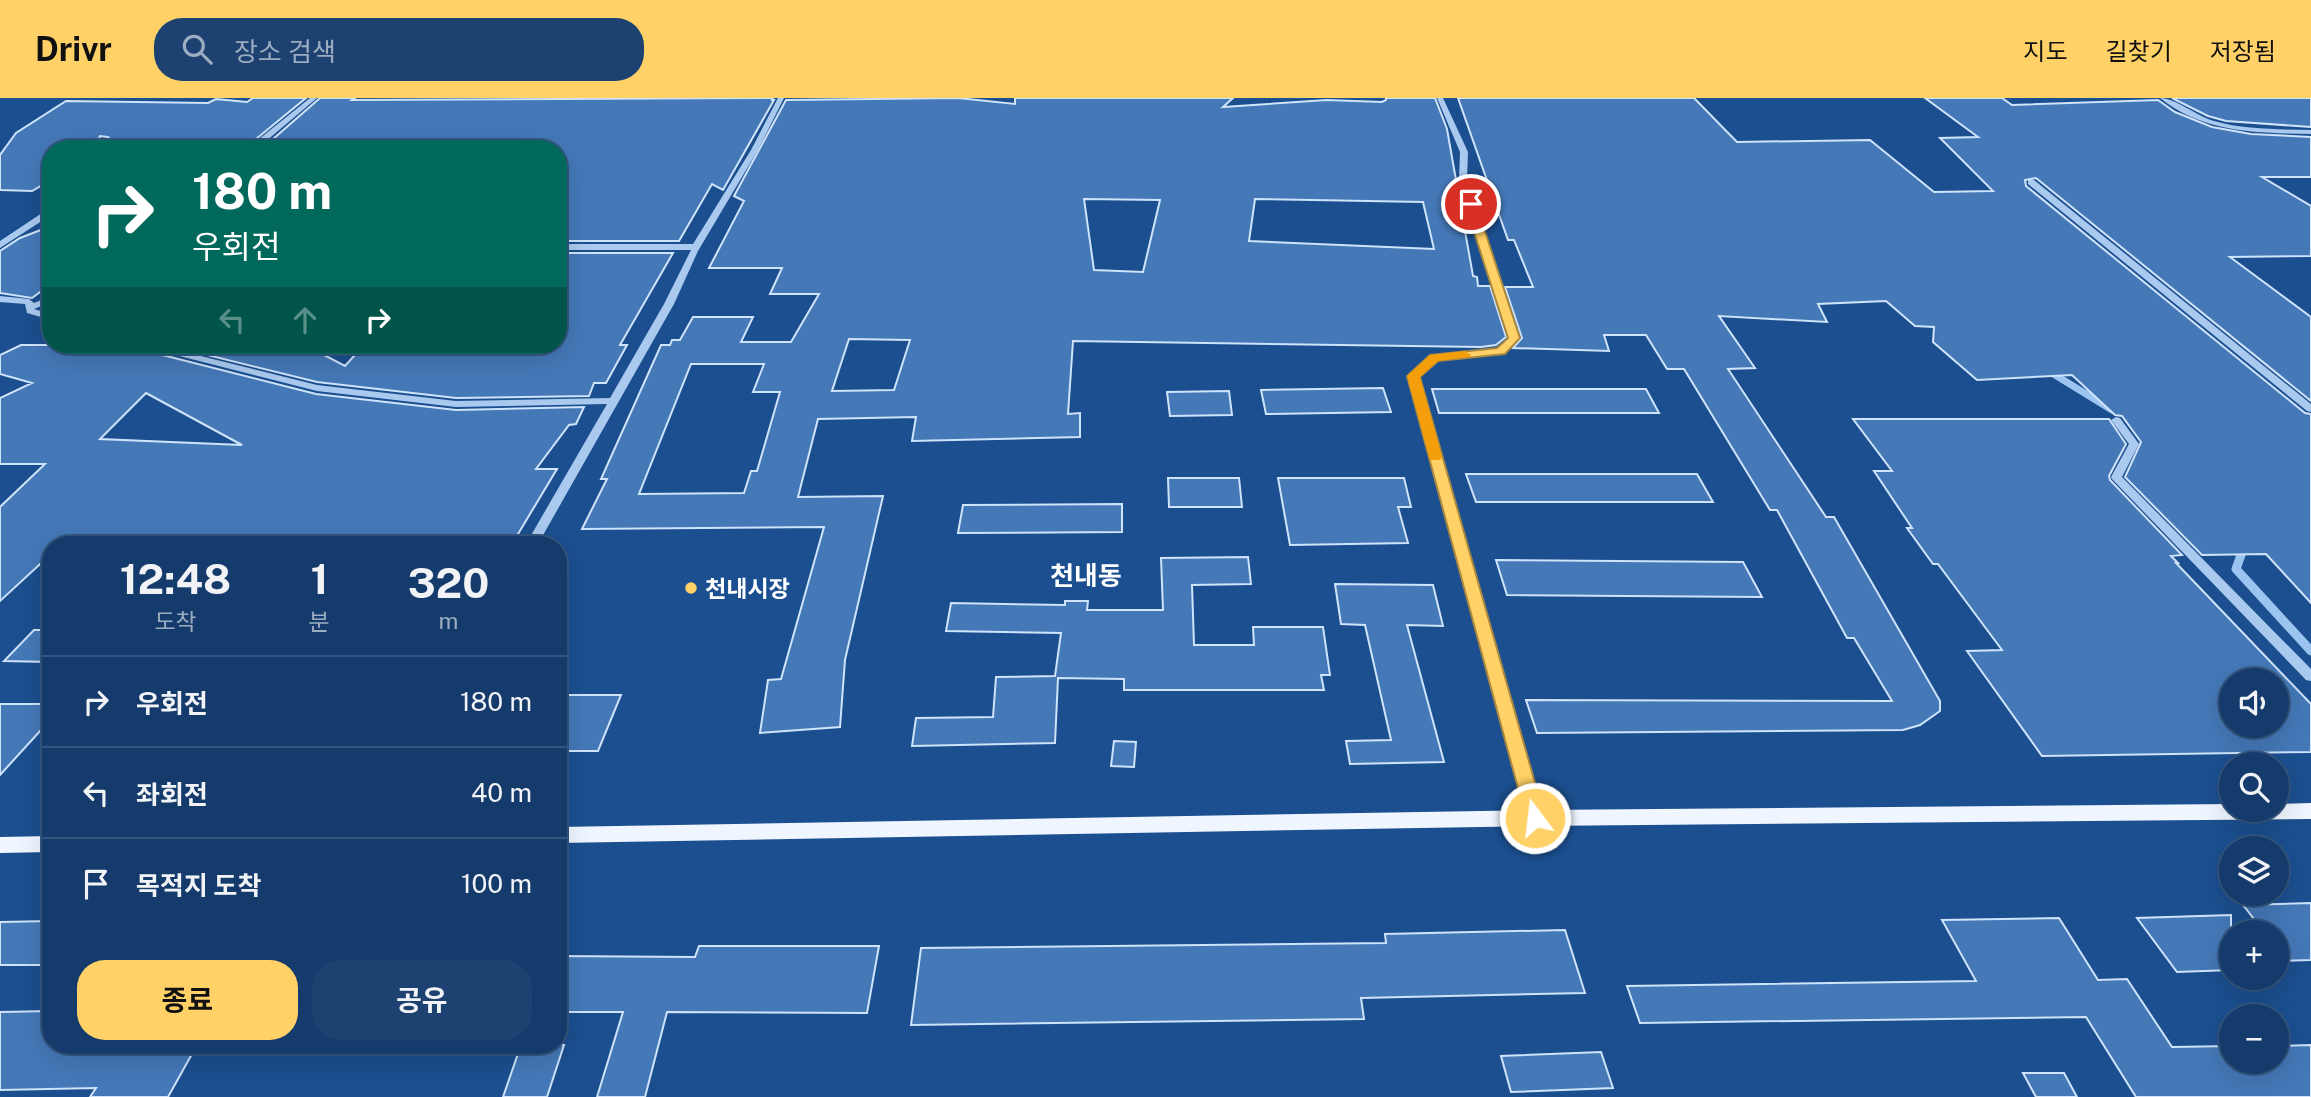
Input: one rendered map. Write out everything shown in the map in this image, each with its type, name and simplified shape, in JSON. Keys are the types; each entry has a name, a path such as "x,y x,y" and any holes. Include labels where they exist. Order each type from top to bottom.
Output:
{"main road":[{"path":"567,835 1535,818 2311,811"},
{"path":"0,845 42,844"}],"street":[{"path":"263,140 314,98"},
{"path":"537,536 669,304 676,284 772,120 781,98"},
{"path":"1440,98 1464,152 1463,180 1514,338 1500,351 1434,358 1413,376 1535,818"},
{"path":"2163,98 2204,121 2266,131 2311,132"},
{"path":"2031,181 2311,409"},
{"path":"0,245 42,217"},
{"path":"567,247 697,247"},
{"path":"0,299 29,302 30,311 42,314"},
{"path":"30,308 42,303"},
{"path":"183,354 317,388 456,404 613,401"},
{"path":"2116,420 2134,444 2116,477 2311,677"}],"building":[{"path":"253,98 306,98 256,139 111,140 100,136 98,140 42,140 42,185 32,191 0,190 0,155 16,133 66,101 208,103 216,99 247,102"},
{"path":"320,98 774,100 723,190 712,184 679,241 567,241 567,140 273,139"},
{"path":"958,98 1015,104 1015,98 1233,98 1223,107 1327,100 1382,102 1386,98 1435,98 1447,129 1473,276 1477,277 1478,286 1490,286 1506,337 1496,345 1481,347 1073,341 1068,414 1080,413 1080,437 912,441 916,417 818,419 798,497 883,496 845,660 840,727 760,733 768,680 781,679 824,527 582,529 607,479 601,479 661,345 670,345 672,340 680,340 693,317 753,317 741,342 791,342 819,294 770,294 782,268 709,268 744,201 734,196 786,100","holes":["1084,199 1160,200 1143,272 1094,270","1255,199 1423,202 1434,249 1249,241","849,339 910,340 894,390 832,391","691,364 764,364 753,392 780,392 757,471 751,471 744,493 639,494"]},
{"path":"1458,98 1694,98 1737,142 1870,140 1934,192 1993,191 1940,138 1978,137 1925,98 2002,98 2012,105 2158,100 2175,112 2212,127 2251,134 2311,137 2311,177 2262,177 2311,206 2311,256 2230,257 2311,317 2311,401 2036,178 2025,180 2026,186 2305,413 2311,414 2311,603 2266,554 2202,555 2125,477 2141,442 2122,416 2115,415 2072,375 1977,380 1933,342 1934,327 1915,326 1886,301 1818,304 1827,322 1719,316 1755,368 1728,369 1826,517 1834,517 1940,701 1940,711 1920,725 1903,730 1537,733 1526,700 1892,701 1854,638 1847,638 1777,510 1770,510 1684,369 1667,369 1646,335 1604,335 1609,351 1513,348 1522,338 1505,287 1533,287 1514,240 1508,240"},
{"path":"2172,98 2311,98 2311,127 2226,121 2208,116"},
{"path":"42,229 42,291 32,298 0,293 0,251 20,238"},
{"path":"567,253 673,253 620,345 627,345 606,383 594,383 589,396 456,398 317,382 203,354 322,354 345,366 356,354 567,354"},
{"path":"21,345 42,345 42,354 159,354 316,394 456,410 584,407 576,424 569,425 536,469 557,469 517,536 42,536 42,562 0,601 0,507 45,464 0,464 0,398 32,383 0,374 0,355","holes":["146,393 242,445 100,439"]},
{"path":"1383,388 1391,412 1266,414 1261,390"},
{"path":"1432,389 1646,389 1659,413 1439,413"},
{"path":"1229,391 1232,415 1170,416 1167,392"},
{"path":"1853,419 2109,419 2126,444 2109,476 2110,480 2182,555 2171,556 2176,563 2277,668 2219,668 2219,738 2289,738 2289,681 2311,704 2311,752 2042,756 1967,651 2002,650 1938,564 1933,564 1907,528 1912,528 1874,471 1892,471"},
{"path":"1466,474 1697,474 1713,502 1476,502"},
{"path":"1168,478 1239,478 1242,507 1169,507"},
{"path":"1278,478 1404,478 1411,507 1398,507 1408,543 1290,545"},
{"path":"1122,504 1122,532 958,533 963,505"},
{"path":"1248,557 1251,584 1192,585 1194,645 1254,645 1253,627 1323,627 1330,675 1321,675 1324,690 1124,690 1124,679 1058,678 1055,743 912,746 916,718 993,717 996,677 1055,676 1061,633 946,631 951,603 1065,605 1065,601 1088,601 1087,610 1163,610 1161,558"},
{"path":"1496,560 1743,562 1762,597 1507,595"},
{"path":"1335,584 1433,585 1443,626 1407,625 1444,762 1350,764 1346,741 1391,740 1365,625 1341,624"},
{"path":"34,630 42,630 42,662 4,661"},
{"path":"567,695 621,695 598,751 567,751"},
{"path":"0,704 42,704 42,729 0,775"},
{"path":"1114,741 1136,742 1134,767 1111,766"},
{"path":"2311,903 2311,960 2289,961 2289,920 2255,920 2244,906 2289,906 2289,904"},
{"path":"2231,915 2231,920 2219,920 2219,970 2177,972 2137,918"},
{"path":"2059,918 2098,980 2127,979 2172,1047 2219,1046 2219,1074 2289,1074 2289,1046 2311,1045 2311,1097 2136,1097 2086,1017 1640,1023 1627,986 1976,981 1942,920"},
{"path":"42,921 42,965 0,965 0,922"},
{"path":"1565,930 1585,993 1361,998 1364,1019 911,1025 921,948 1386,943 1385,934"},
{"path":"699,946 879,946 867,1013 667,1012 645,1097 597,1097 623,1012 567,1012 567,956 695,957"},
{"path":"42,1011 42,1054 192,1054 168,1097 90,1097 96,1088 0,1090 0,1012"},
{"path":"1601,1052 1613,1088 1511,1092 1501,1056"},
{"path":"518,1054 561,1054 547,1097 503,1097"},
{"path":"2023,1073 2064,1073 2077,1097 2036,1097"}],"waterway":[{"path":"2047,370 2112,410"},
{"path":"2234,545 2241,555 2236,569 2311,651"}],"slow traffic":[{"path":"1435,457 1413,376 1434,358 1465,355"}],"place":[{"name":"천내시장","path":"691,588"}],"district":[{"name":"천내동","path":"1086,575"}],"route":[{"path":"1471,204 1514,338 1500,351 1434,358 1413,376 1535,818"}]}
